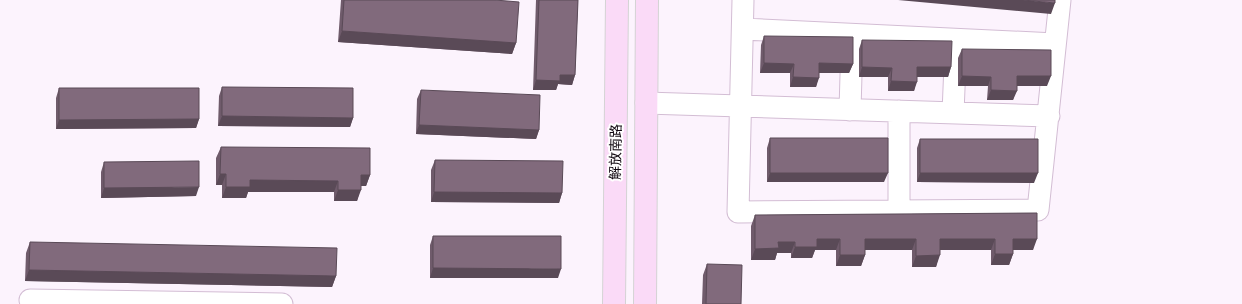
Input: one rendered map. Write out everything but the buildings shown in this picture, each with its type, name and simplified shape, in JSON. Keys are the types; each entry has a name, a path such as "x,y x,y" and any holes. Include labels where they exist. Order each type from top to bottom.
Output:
{"main road":[{"name":"解放南路","path":"614,304 617,0"},
{"path":"645,304 647,0"}],"street":[{"path":"743,0 738,212 1038,210 1060,0"},
{"path":"743,29 1055,44"},
{"path":"850,110 853,34"},
{"path":"953,113 956,40"},
{"path":"646,104 1049,116"},
{"path":"899,111 899,211"},
{"path":"30,300 282,304"}]}
